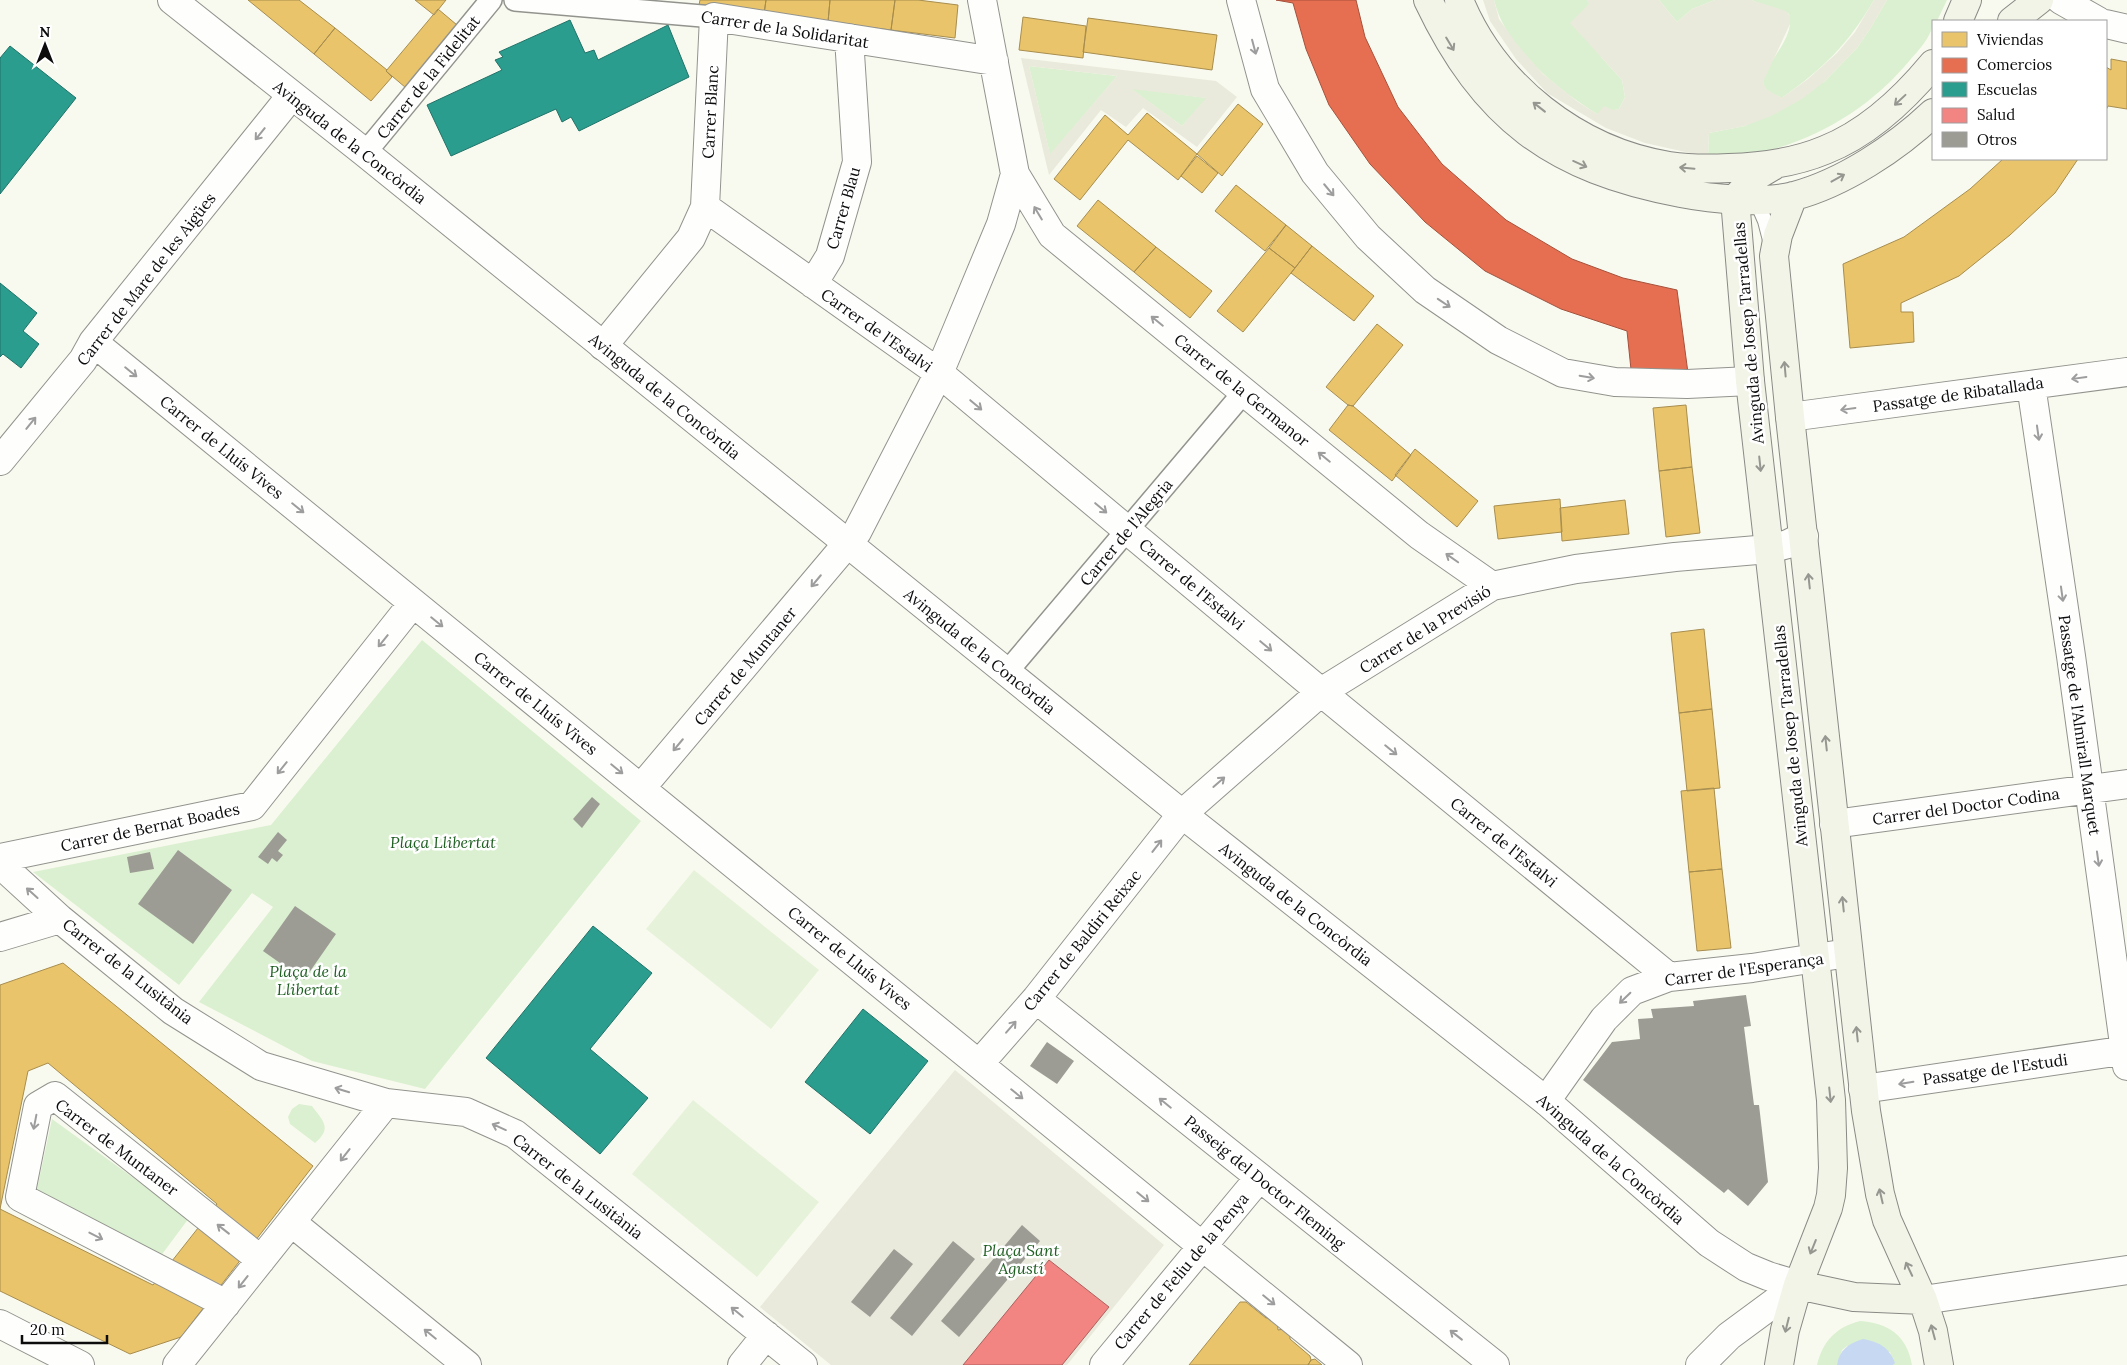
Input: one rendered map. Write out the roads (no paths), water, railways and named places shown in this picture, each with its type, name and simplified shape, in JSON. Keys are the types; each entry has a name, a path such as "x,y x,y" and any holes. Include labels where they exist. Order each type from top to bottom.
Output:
{"main road":[{"path":"1428,0 1444,32 1467,69 1514,122 1545,146 1608,176 1703,197 1744,188 1756,176 1773,166 1826,150 1856,133 1892,107 1932,65"},
{"path":"1459,0 1477,36 1502,70 1530,100 1557,121 1587,139 1618,153 1660,164 1702,169 1744,188 1793,196 1833,182 1887,151 1932,115"},
{"path":"2013,20 2039,0"},
{"name":"Avinguda de Josep Tarradellas","path":"1744,188 1750,381 1831,1100 1833,1168 1828,1208 1798,1285 1785,1330 1779,1365"},
{"name":"Avinguda de Josep Tarradellas","path":"1793,196 1778,235 1774,256 1863,1089 1880,1194 1887,1220 1923,1300 1933,1331 1940,1365"},
{"path":"1798,1285 1854,1297 1923,1300"}],"street":[{"name":"Avinguda de la Concòrdia","path":"172,0 364,152 1182,814 1546,1102 1709,1243 1746,1267 1798,1285"},
{"name":"Carrer de la Fidelitat","path":"364,152 375,142 491,0"},
{"name":"Carrer de la Solidaritat","path":"515,0 714,16 994,61"},
{"path":"982,0 1015,174"},
{"path":"1241,0 1265,89 1315,173 1368,237 1426,290 1498,340 1563,373 1615,382 1687,384 1750,381"},
{"path":"2061,0 2096,20"},
{"name":"Carrer Blanc","path":"705,207 714,16"},
{"path":"2107,24 2127,29"},
{"name":"Carrer Blau","path":"814,284 830,256 857,162 849,38"},
{"name":"Carrer de Mare de les Aigües","path":"0,461 83,360 93,342 291,96"},
{"name":"Carrer de Muntaner","path":"641,788 857,532 939,373 1002,224 1015,174"},
{"name":"Carrer de la Germanor","path":"1015,174 1052,235 1419,535 1492,586"},
{"path":"603,346 690,238 705,207"},
{"name":"Carrer de l'Estalvi","path":"705,207 939,373 1321,692 1668,977"},
{"name":"Carrer de Lluís Vives","path":"93,342 979,1064"},
{"name":"Passatge de Ribatallada","path":"1790,417 2127,372"},
{"name":"Passatge de l'Almirall Marquet","path":"2031,385 2126,1055"},
{"name":"Carrer de l'Alegria","path":"1007,672 1244,392"},
{"name":"Carrer de la Previsió","path":"1182,814 1321,692 1492,586 1576,569 1675,557 1769,549 1788,544 1804,536"},
{"name":"Carrer de Bernat Boades","path":"0,858 252,806 413,603"},
{"name":"Carrer del Doctor Codina","path":"1834,824 2127,784"},
{"name":"Carrer de Baldiri Reixac","path":"979,1064 1036,999 1182,814"},
{"name":"Carrer de la Lusitània","path":"0,864 60,919 174,1011 261,1066 386,1103 466,1112 515,1134 802,1365"},
{"path":"0,937 60,919"},
{"name":"Carrer de l'Esperança","path":"1546,1102 1604,1019 1632,991 1668,977 1815,959 1848,953"},
{"name":"Passeig del Doctor Fleming","path":"1036,999 1495,1365"},
{"name":"Passatge de l'Estudi","path":"1863,1089 2126,1055"},
{"path":"979,1064 1348,1365"},
{"name":"Carrer de Muntaner","path":"226,1304 20,1197 38,1106 56,1096 261,1260"},
{"path":"177,1365 386,1103"},
{"name":"Carrer de Feliu de la Penya","path":"1104,1365 1259,1178"},
{"path":"291,1222 468,1365"},
{"path":"1923,1300 2127,1270"},
{"path":"1700,1365 1729,1336 1798,1285"},
{"path":"0,1324 80,1365"},
{"path":"742,1365 766,1335"}],"lane":[{"name":"Avinguda de Josep Tarradellas","path":"1744,188 1765,221 1774,256"}],"water":[{"path":"1863,1339 1883,1346 1893,1357 1895,1363 1893,1365 1837,1365 1842,1351"}],"park label":[{"name":"Plaça Llibertat","path":"443,842"},
{"name":"Plaça de la Llibertat","path":"308,980"},
{"name":"Plaça Sant Agustí","path":"1021,1259"}]}
